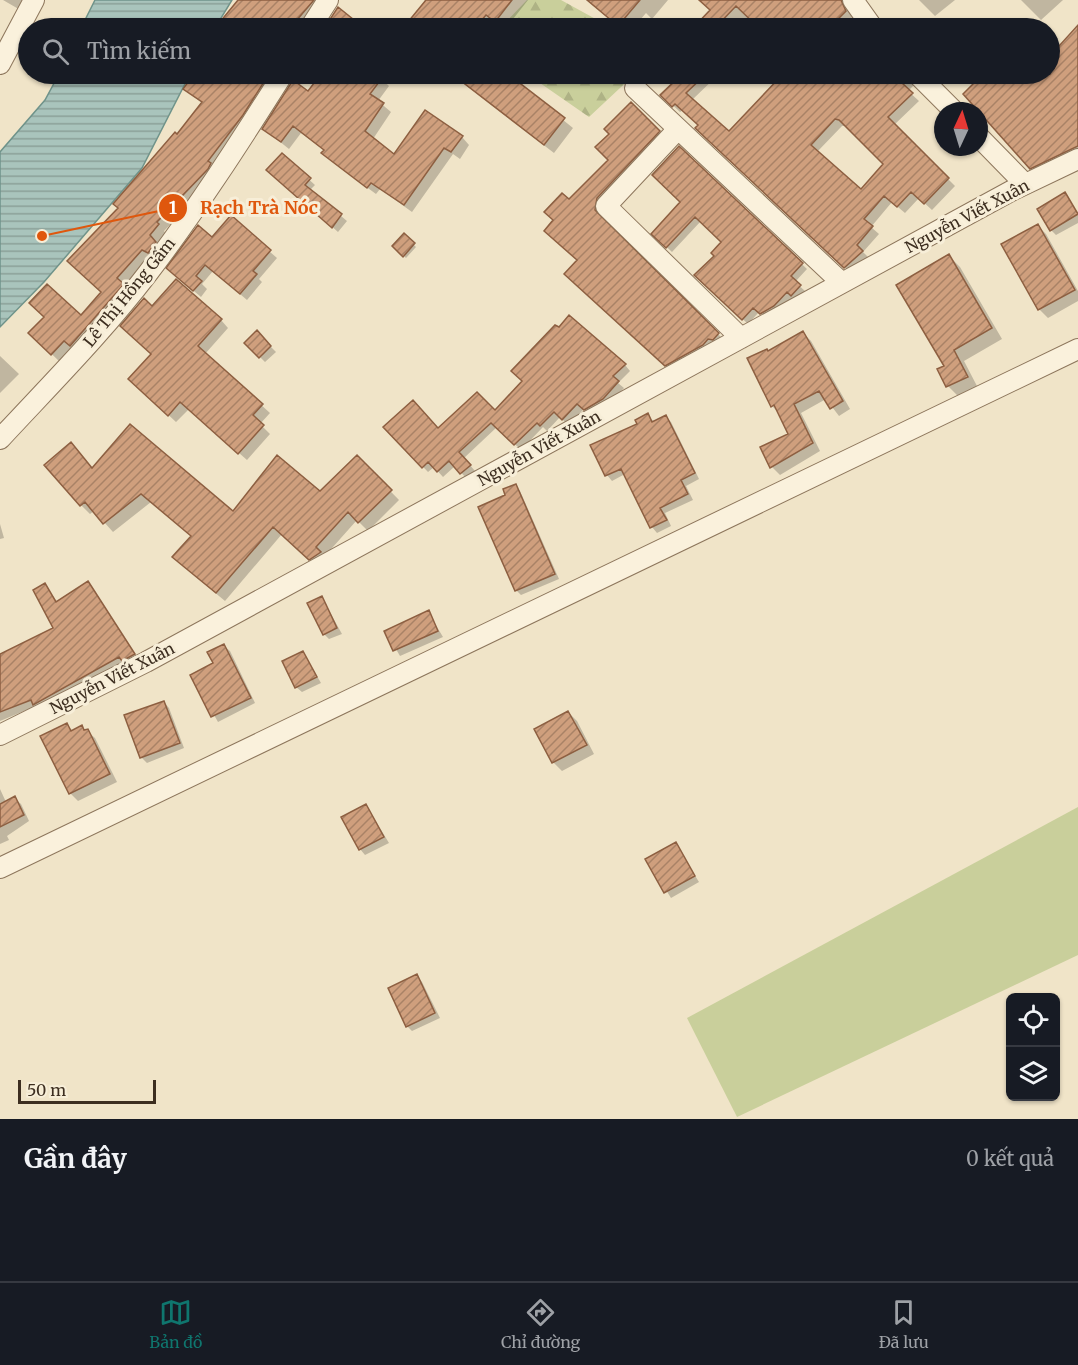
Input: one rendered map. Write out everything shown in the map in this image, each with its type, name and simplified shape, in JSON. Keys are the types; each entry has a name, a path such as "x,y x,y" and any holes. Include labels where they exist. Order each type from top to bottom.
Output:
{"street":[{"path":"24,18 34,0"},
{"path":"316,18 328,0"},
{"path":"853,0 866,18"},
{"path":"0,64 18,30"},
{"name":"Lê Thị Hồng Gấm","path":"0,440 147,274 216,177 276,84"},
{"path":"927,84 945,102"},
{"path":"635,88 842,283"},
{"path":"678,129 606,206 741,338"},
{"path":"988,146 1025,184"},
{"name":"Nguyễn Viết Xuân","path":"0,735 146,662 1025,184 1078,159"},
{"path":"0,868 1078,349"}],"green space":[{"path":"527,0 561,0 594,18 510,18"},
{"path":"541,84 624,84 589,117"},
{"path":"1078,807 1078,955 737,1117 687,1018"}],"water":[{"path":"95,0 232,0 221,18 86,18"},
{"path":"54,84 185,84 142,168 44,282 0,327 0,152 45,100"}],"building":[{"path":"238,0 314,0 299,18 223,18"},
{"path":"426,0 512,0 498,18 490,18 486,15 483,18 411,18"},
{"path":"587,0 640,0 625,18 608,18"},
{"path":"699,0 841,0 846,11 839,18 749,18 736,6 725,18 702,18 710,10"},
{"path":"338,7 352,18 331,18"},
{"path":"1078,25 1078,146 1030,169 988,122 988,102 970,102 963,94 973,84 1060,84 1060,45"},
{"path":"187,84 263,84 243,115 208,161 211,163 208,169 157,222 159,224 150,235 156,242 148,253 142,250 117,278 124,284 70,346 64,341 51,355 28,333 44,317 29,303 47,284 81,315 101,292 67,261 118,208 113,204 175,132 177,134 202,102 183,89"},
{"path":"290,84 298,84 308,91 313,84 378,84 370,94 384,103 365,131 394,154 425,110 463,136 451,152 444,148 404,205 371,183 367,188 321,153 324,150 293,126 281,142 262,129"},
{"path":"465,84 521,84 565,118 544,145"},
{"path":"672,84 695,84 686,93 729,131 774,84 903,84 913,93 888,117 949,178 924,204 911,192 897,207 884,196 864,219 873,226 857,245 863,251 844,268 695,128 698,125 675,104 672,107 660,95","holes":["835,119 839,120 883,164 861,189 811,145"]},
{"path":"631,102 660,131 597,198 595,210 719,333 713,340 708,339 703,345 665,366 564,274 577,260 544,231 553,220 544,212 562,193 569,199 608,160 595,147 609,134 604,129"},
{"path":"679,146 803,263 791,276 801,285 791,296 787,292 774,306 760,314 753,308 742,320 694,275 714,256 711,253 721,242 695,217 666,248 651,234 680,202 652,175"},
{"path":"282,153 311,178 305,185 342,214 332,228 266,170"},
{"path":"1065,192 1078,214 1050,231 1037,209"},
{"path":"231,215 271,250 253,271 257,274 240,294 205,265 196,276 202,281 193,291 166,268 198,225 212,237"},
{"path":"1038,224 1075,290 1038,310 1001,244"},
{"path":"404,233 415,243 403,257 392,246"},
{"path":"949,254 992,328 954,350 968,377 946,387 937,369 944,366 896,285"},
{"path":"176,279 222,319 198,346 263,404 253,415 264,425 238,454 180,402 168,416 128,379 151,354 120,326 144,298 152,306"},
{"path":"569,315 626,364 613,376 619,381 603,399 584,410 577,404 562,420 554,412 540,426 537,423 514,445 491,423 459,452 471,465 460,474 449,461 437,472 428,462 422,468 383,427 413,400 438,428 477,392 495,410 522,381 511,371 555,325 559,327"},
{"path":"257,330 271,346 259,358 244,343"},
{"path":"803,331 843,401 830,409 819,391 794,404 813,443 770,468 760,447 788,434 774,405 771,407 747,358 767,349 768,351"},
{"path":"648,413 652,422 666,415 695,473 681,480 688,494 660,508 667,520 650,528 621,469 605,476 590,445 637,424 635,420"},
{"path":"130,424 233,511 277,455 320,491 357,455 392,490 358,523 348,512 316,547 321,552 309,560 273,527 216,593 172,557 191,536 141,494 103,524 85,502 80,506 44,465 71,442 92,468"},
{"path":"516,484 555,574 515,591 478,507 505,495 503,489"},
{"path":"88,581 135,654 122,661 119,657 33,705 31,700 0,712 0,654 53,628 33,590 45,583 56,602"},
{"path":"322,596 337,628 323,635 307,603"},
{"path":"429,610 438,631 393,651 384,631"},
{"path":"224,644 251,698 211,717 190,675 213,663 207,652"},
{"path":"303,651 317,677 295,688 282,661"},
{"path":"164,701 180,743 140,758 124,715"},
{"path":"568,711 587,745 552,763 534,729"},
{"path":"67,723 71,731 82,725 84,730 88,729 110,774 69,794 40,736"},
{"path":"15,796 24,815 0,827 0,804"},
{"path":"366,804 384,837 359,850 341,817"},
{"path":"676,842 695,876 664,893 645,859"},
{"path":"417,974 435,1013 406,1027 388,988"}],"place":[{"name":"Rạch Trà Nóc","path":"42,236"}]}
